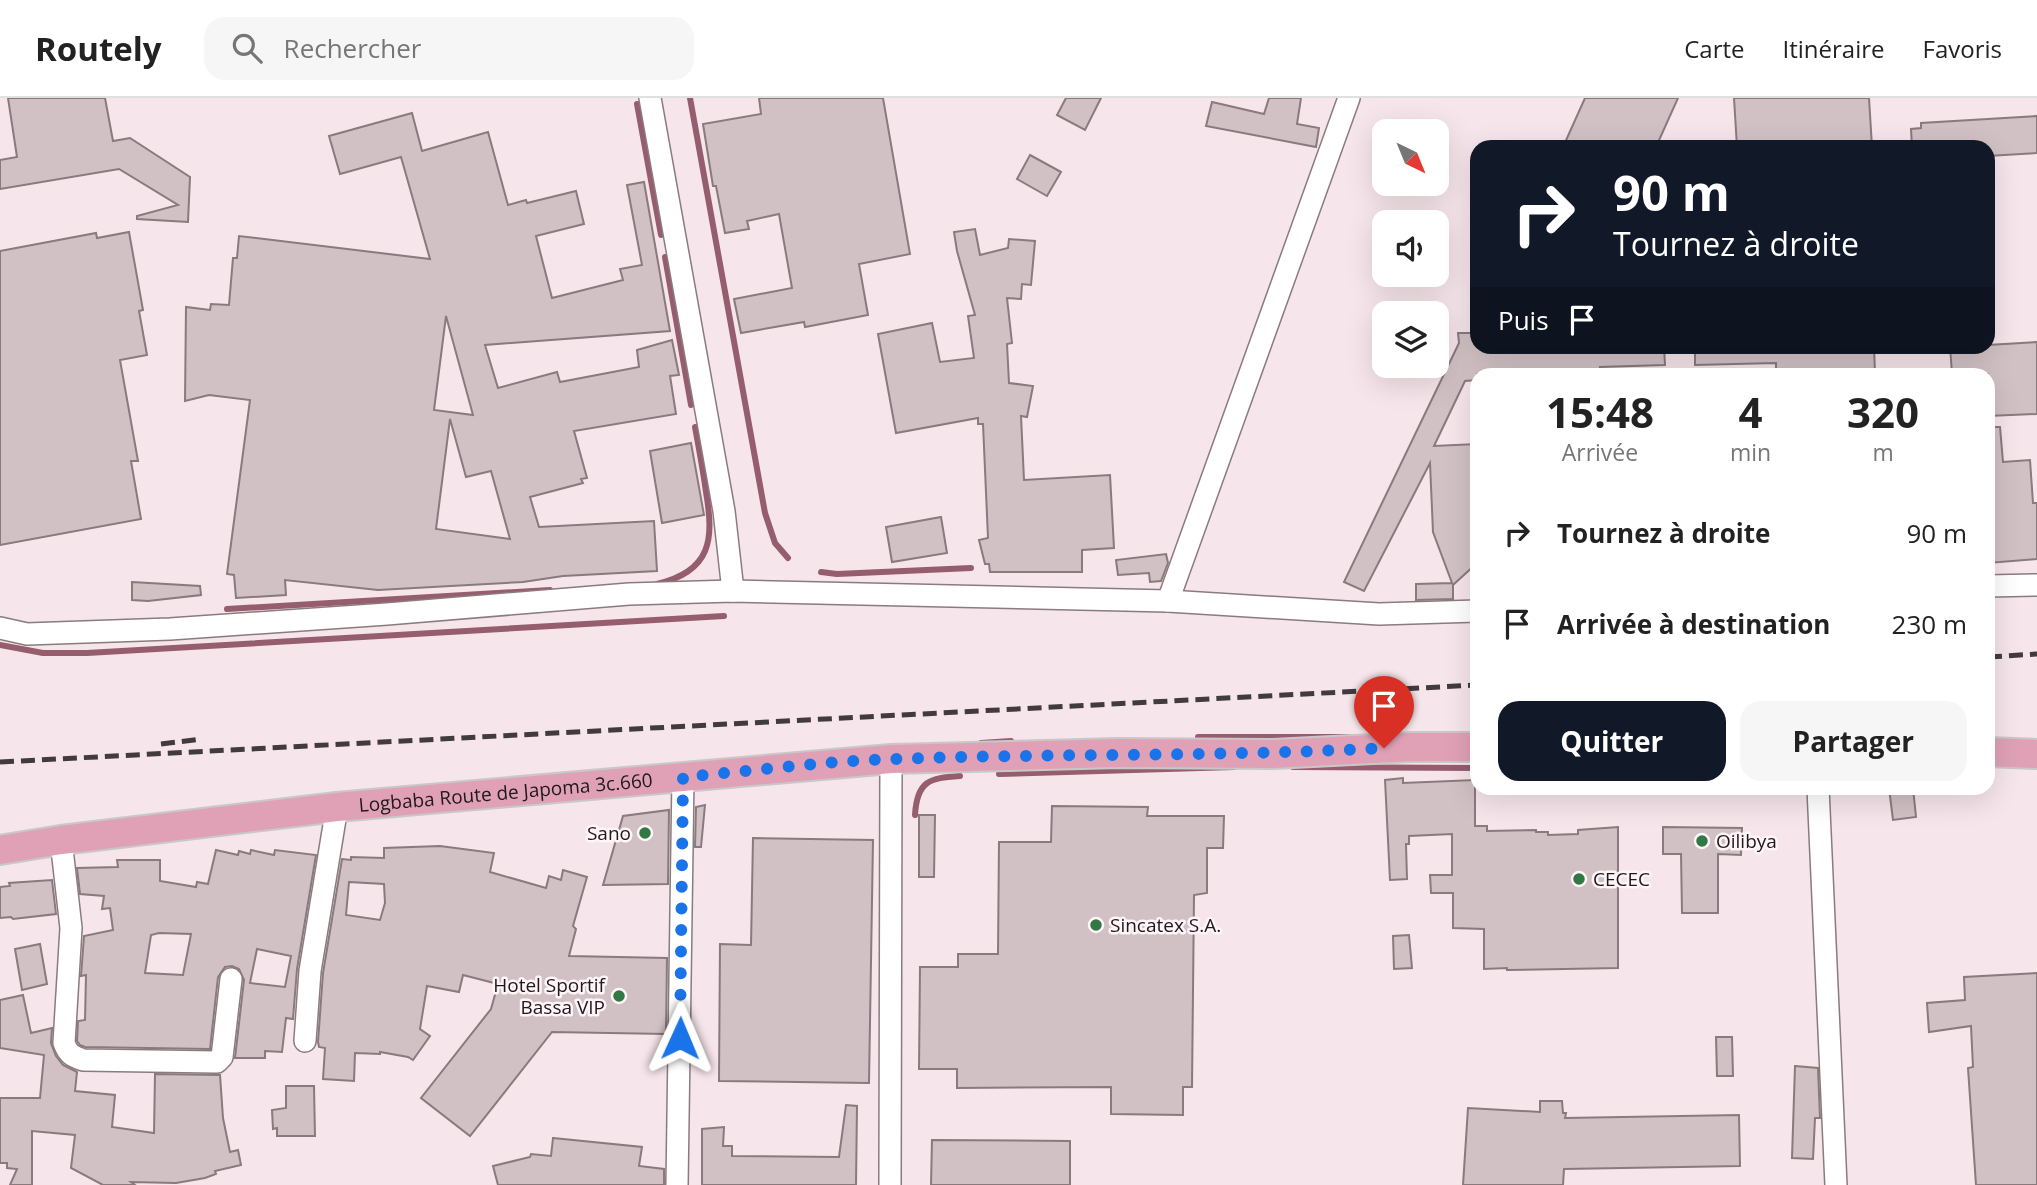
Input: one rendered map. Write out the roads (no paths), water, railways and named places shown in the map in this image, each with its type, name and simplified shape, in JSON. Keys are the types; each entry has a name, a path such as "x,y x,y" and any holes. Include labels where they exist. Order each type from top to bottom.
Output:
{"main road":[{"name":"Logbaba Route de Japoma 3c.660","path":"0,850 61,840 337,807 891,759 1118,753 1273,754 1470,747"},
{"path":"1995,752 2037,754"}],"street":[{"path":"650,98 724,511 733,591"},
{"path":"1168,601 1349,98"},
{"path":"1995,586 2037,585"},
{"path":"0,628 27,634 170,629 629,594 733,591 1168,601 1379,614 1470,611"},
{"path":"890,1185 891,759"},
{"path":"677,1185 683,777"},
{"path":"1818,795 1836,1185"},
{"path":"305,1041 310,971 337,807"},
{"path":"61,840 71,928 64,1043 67,1052 83,1060 217,1062 222,1057 231,979"}],"waterway":[{"path":"690,98 765,513 775,543 788,558"},
{"path":"637,104 661,235"},
{"path":"665,257 691,405"},
{"path":"657,584 689,571 699,562 709,538 708,509 695,427"},
{"path":"821,572 837,574 971,568"},
{"path":"227,609 550,590"},
{"path":"0,645 43,653 87,653 724,616"},
{"path":"1198,737 1352,737"},
{"path":"981,743 1011,741"},
{"path":"999,774 1234,767"},
{"path":"1293,767 1470,768"},
{"path":"915,815 922,788 933,780 960,776"}],"railway":[{"path":"1995,657 2037,654"},
{"path":"0,762 1470,685"},
{"path":"161,744 202,739"}],"place":[{"name":"Sano","path":"645,833"},
{"name":"Oilibya","path":"1702,841"},
{"name":"CECEC","path":"1579,879"},
{"name":"Sincatex S.A.","path":"1096,925"},
{"name":"Hotel Sportif Bassa VIP","path":"619,996"}]}
